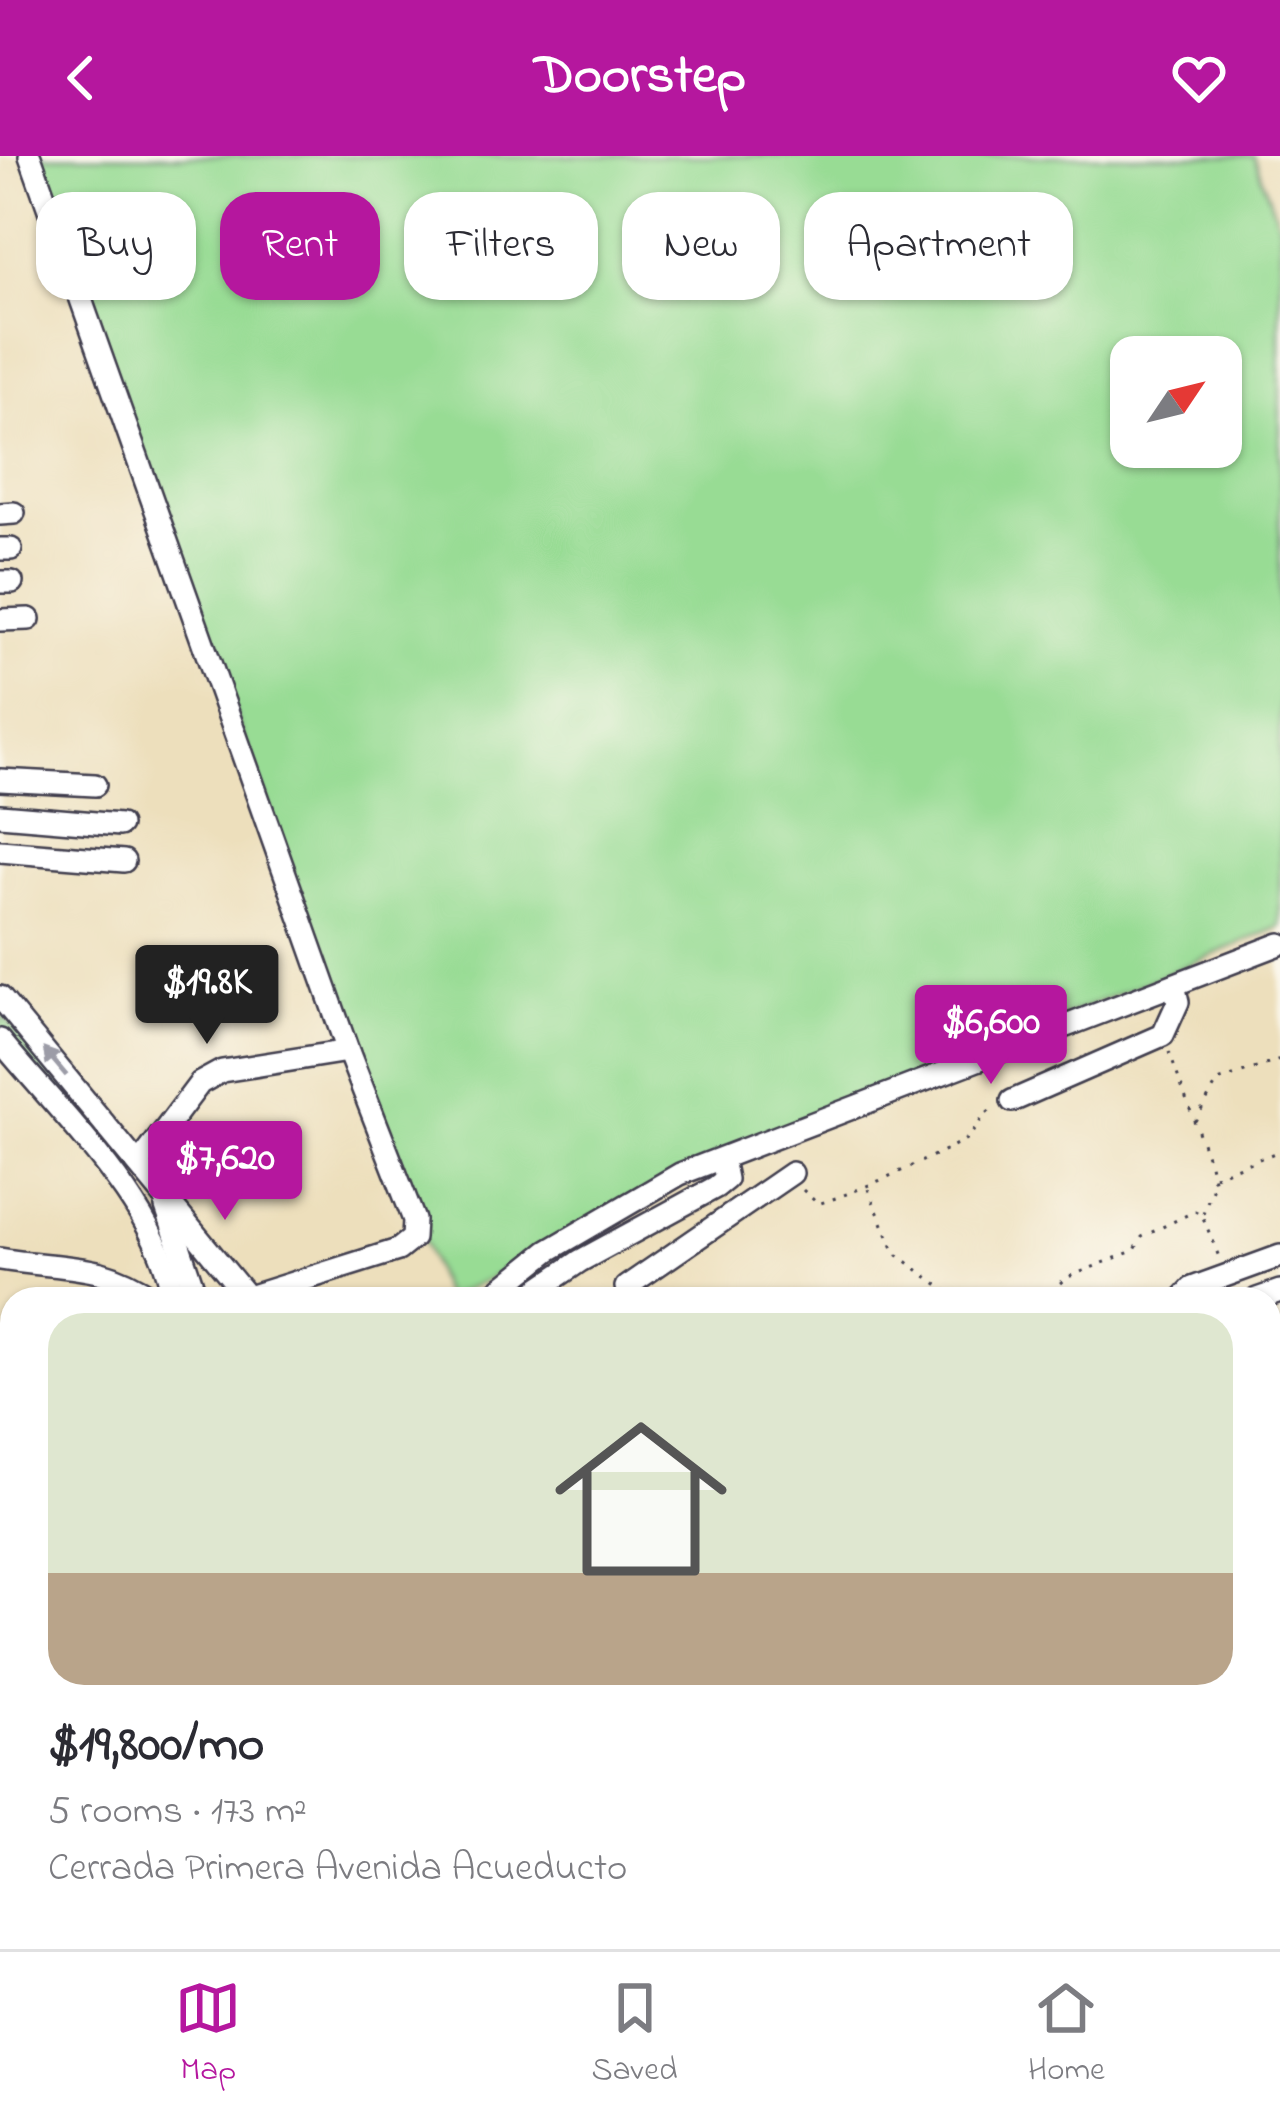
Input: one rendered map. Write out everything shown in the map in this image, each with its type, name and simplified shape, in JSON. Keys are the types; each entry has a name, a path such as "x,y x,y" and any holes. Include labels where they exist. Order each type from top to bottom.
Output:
{"street":[{"path":"31,156 348,1051 414,1220 413,1238 398,1250 280,1287"},
{"path":"0,620 29,620"},
{"path":"0,780 95,785"},
{"path":"0,815 120,825"},
{"path":"0,851 124,861"},
{"path":"542,1287 724,1169 1280,944"},
{"path":"1012,1101 1163,1035 1178,1002 1174,985"},
{"path":"0,997 236,1287"},
{"path":"0,1040 127,1197 162,1249 170,1287"},
{"path":"127,1197 148,1173 200,1083 222,1071 348,1051"},
{"path":"503,1287 548,1251 680,1174 724,1169"},
{"path":"724,1169 733,1211"},
{"path":"148,1173 192,1287"},
{"path":"626,1287 793,1173"},
{"path":"1195,1287 1280,1256"},
{"path":"0,1259 94,1267 137,1287"}],"path":[{"path":"1163,1035 1213,1176 1202,1214 1227,1275"},
{"path":"1195,1123 1218,1081 1280,1060"},
{"path":"793,1173 812,1204 868,1187 931,1160 935,1150 968,1139 986,1112 1012,1101"},
{"path":"1213,1176 1280,1151"},
{"path":"868,1187 895,1253 942,1287"},
{"path":"1056,1287 1066,1278 1135,1250 1142,1237 1195,1211 1202,1214"}],"green space":[{"path":"34,156 1254,156 1280,228 1280,927 680,1174 548,1251 471,1287 441,1287 86,300 196,300 196,192 47,192"},
{"path":"0,1012 137,1168 121,1185 0,1034"}]}
